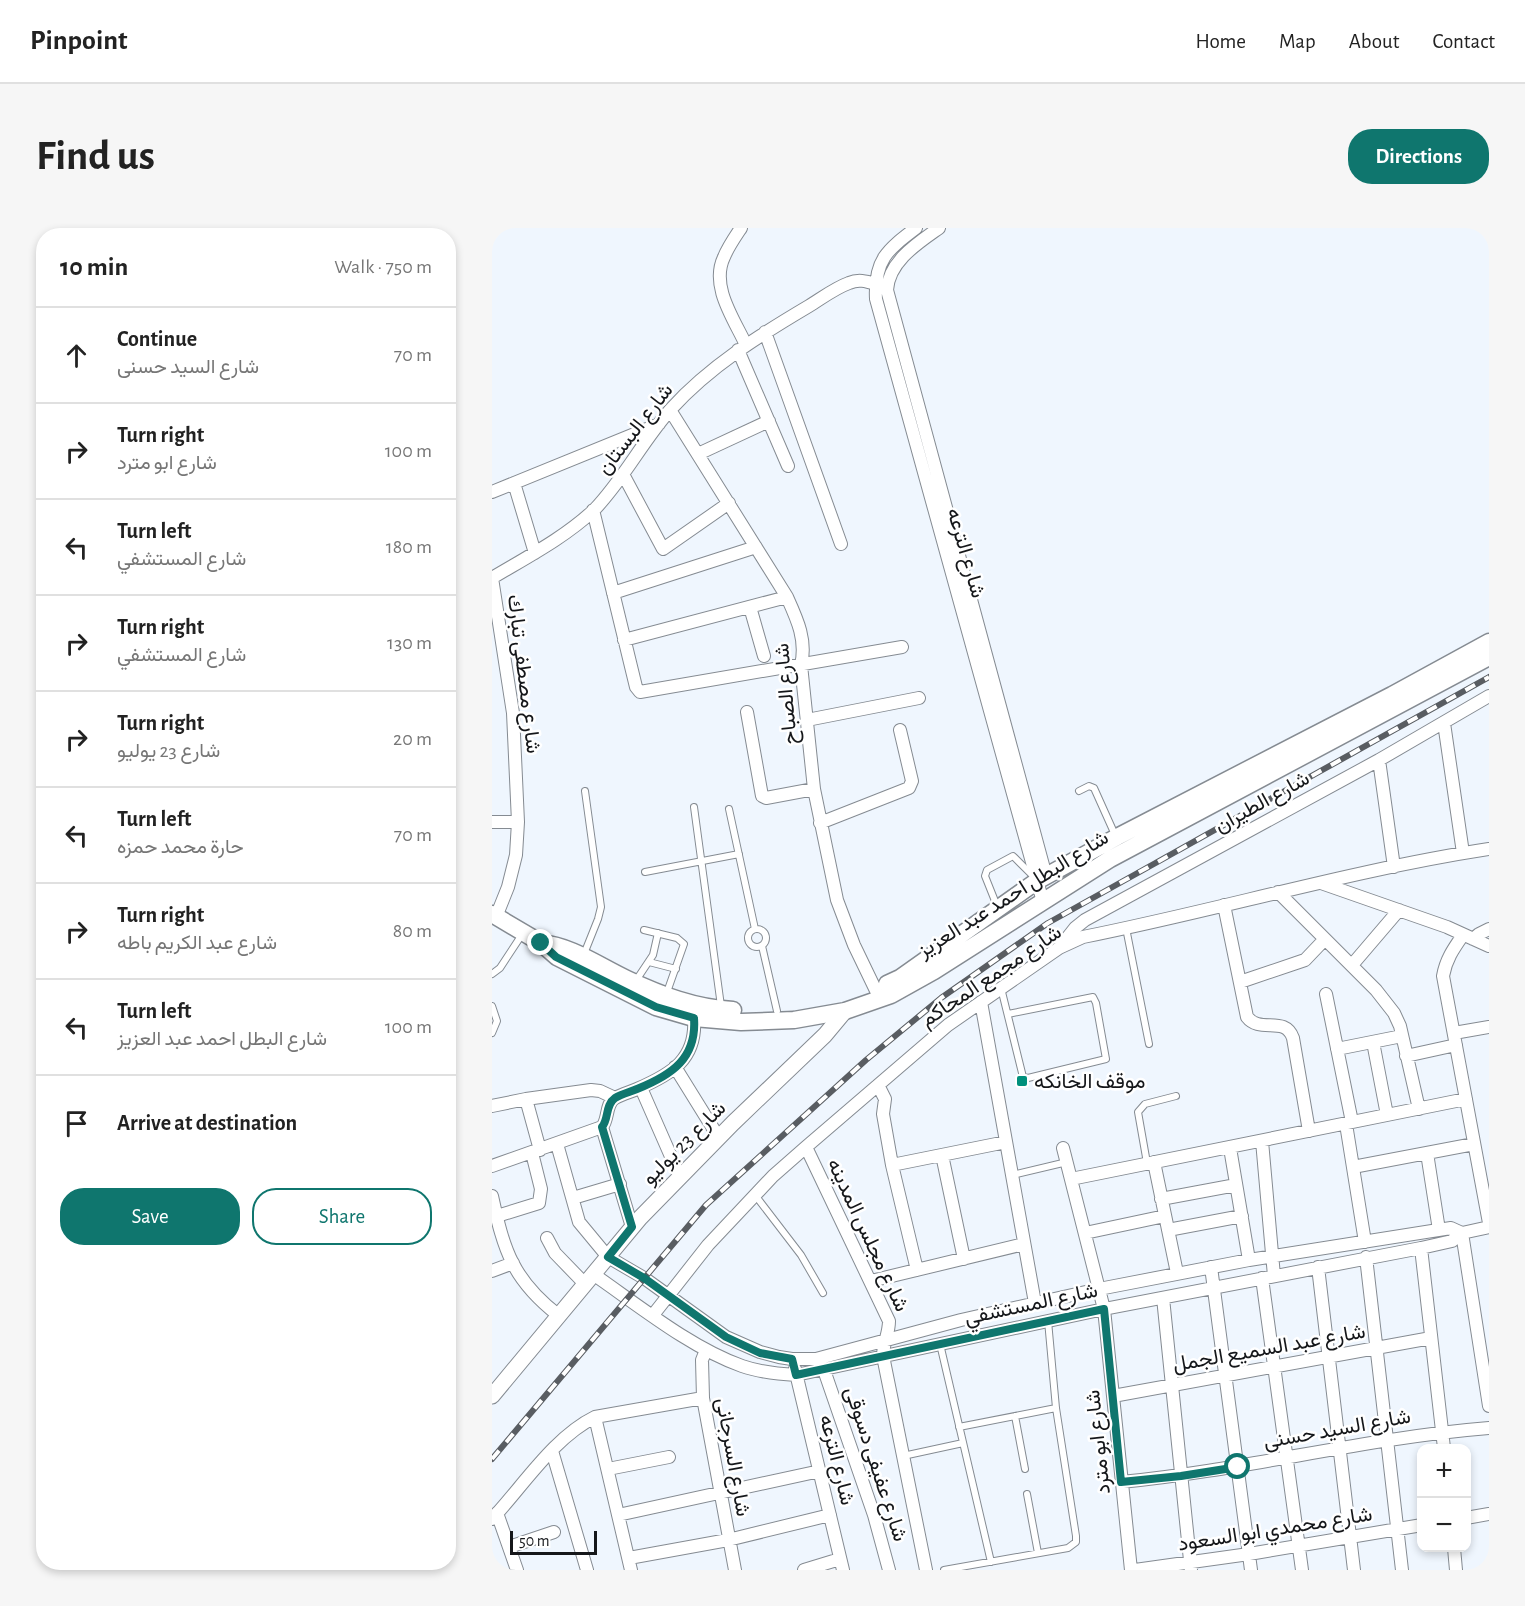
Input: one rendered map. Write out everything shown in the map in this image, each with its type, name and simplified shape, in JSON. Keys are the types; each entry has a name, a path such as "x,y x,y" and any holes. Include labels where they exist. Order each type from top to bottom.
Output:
{"main road":[{"name":"شارع البطل احمد عبد العزيز","path":"494,915 541,943 556,957 646,1002 694,1018 741,1022 794,1020 845,1011 878,994 1042,879 1117,837 1392,695 1489,642"},
{"name":"شارع البطل احمد عبد العزيز","path":"541,943 562,947 665,996 722,1010 777,1011 807,1008 878,994 891,995 934,972 1110,859 1489,657"}],"street":[{"path":"741,228 723,258 719,273 720,288 788,466"},
{"name":"شارع الترعه","path":"916,228 892,245 884,257 875,284 876,299 1042,879"},
{"name":"شارع الترعه","path":"939,228 912,248 891,271 887,290 1042,879 1043,902"},
{"name":"شارع البستان","path":"492,578 561,537 593,510 624,476 670,410 690,390 742,348 848,283 866,281 875,284"},
{"path":"765,332 841,544"},
{"name":"شارع الصباح","path":"670,410 787,597 802,635 804,651 801,664 814,789 820,823 837,900 854,945 878,994"},
{"path":"698,454 769,421"},
{"path":"492,491 660,424"},
{"path":"624,476 658,544 663,549 729,503"},
{"path":"514,483 535,553"},
{"path":"593,510 636,687 640,692 902,647"},
{"path":"613,593 756,547"},
{"name":"شارع مصطفى تبارك","path":"492,578 513,713 518,822 516,855 508,886 494,915"},
{"path":"624,640 787,597"},
{"path":"750,607 764,656"},
{"name":"شارع الطيران","path":"1059,948 1066,937 1085,920 1379,760 1489,696"},
{"path":"807,720 919,698"},
{"path":"747,711 762,796 766,798 814,789"},
{"path":"1444,723 1463,853"},
{"path":"820,823 909,788 912,781 900,730"},
{"path":"1379,760 1394,867"},
{"path":"492,822 518,822"},
{"name":"شارع مجمع المحاكم","path":"653,1315 708,1245 755,1195 806,1147 948,1025 1059,948 1083,937 1320,882 1489,849"},
{"path":"1320,882 1489,946"},
{"path":"1278,892 1352,965 1386,1001 1394,1013 1402,1036 1419,1109"},
{"path":"1224,905 1250,1021 1257,1025 1284,1026 1292,1033 1309,1131"},
{"path":"1352,965 1399,910"},
{"path":"1489,929 1468,937 1450,954 1443,976 1489,1225"},
{"path":"1240,982 1302,962 1325,939"},
{"path":"1326,994 1349,1123 1353,1167 1365,1242"},
{"path":"981,1002 1035,1303"},
{"name":"شارع 23 يوليو","path":"492,1396 632,1227 825,1035 845,1011"},
{"path":"492,1166 602,1127 606,1123 609,1106 615,1098 641,1088 683,1061 693,1043 694,1018"},
{"path":"1406,1056 1489,1027"},
{"path":"1337,1049 1402,1036"},
{"path":"1373,1042 1387,1115"},
{"path":"675,1067 719,1138"},
{"path":"878,1085 885,1099 883,1114 892,1165 917,1270"},
{"path":"641,1088 681,1178"},
{"path":"492,1106 591,1090 600,1091 615,1098"},
{"path":"496,1216 539,1203 541,1189 526,1099"},
{"path":"1071,1179 1466,1099"},
{"path":"602,1127 632,1227"},
{"path":"1262,1141 1272,1256 1268,1277 1275,1366 1302,1570"},
{"path":"892,1165 1006,1142"},
{"path":"557,1144 579,1222 608,1257"},
{"path":"1353,1167 1474,1144"},
{"name":"شارع مجلس المدينه","path":"806,1147 889,1321 890,1333 883,1348 883,1356"},
{"name":"شارع ابو مترد","path":"1064,1148 1104,1309 1131,1570"},
{"path":"1230,1148 1249,1260"},
{"path":"1427,1153 1439,1230"},
{"path":"942,1155 964,1259"},
{"path":"1151,1163 1177,1273"},
{"path":"573,1198 620,1184"},
{"path":"1161,1199 1236,1185"},
{"path":"492,1196 496,1216 513,1263 526,1287 558,1315"},
{"path":"1085,1233 1165,1216"},
{"path":"1168,1230 1242,1216"},
{"name":"شارع المستشفي","path":"547,1238 555,1253 589,1279 653,1315 706,1350 751,1369 796,1375 1104,1309 1421,1248 1452,1241 1462,1233 1489,1225"},
{"name":"شارع المستشفي","path":"608,1257 644,1278 726,1337 760,1353 792,1359 816,1359 1035,1303 1177,1273 1451,1228 1462,1233"},
{"path":"1462,1233 1489,1406"},
{"path":"871,1281 1024,1244"},
{"path":"1421,1248 1443,1444"},
{"path":"1366,1257 1402,1570"},
{"path":"492,1271 513,1263"},
{"path":"1211,1267 1251,1570"},
{"path":"1318,1267 1354,1570"},
{"path":"1163,1298 1190,1567"},
{"name":"شارع عبد السميع الجمل","path":"1113,1396 1431,1338"},
{"name":"شارع السرجانى","path":"706,1350 702,1360 703,1398 735,1570"},
{"path":"883,1356 926,1570"},
{"name":"شارع الترعه","path":"792,1359 842,1565"},
{"name":"شارع عفيفى دسوقى","path":"824,1370 874,1515 889,1570"},
{"path":"517,1570 495,1516 575,1428 595,1417 703,1398"},
{"path":"595,1417 630,1564 830,1515"},
{"name":"شارع السيد حسنى","path":"1121,1482 1238,1467 1387,1439 1442,1431 1489,1428"},
{"path":"552,1451 587,1570"},
{"path":"608,1469 669,1456"},
{"path":"618,1515 820,1471"},
{"path":"1471,1517 1489,1514"},
{"name":"شارع محمدي ابو السعود","path":"1135,1570 1190,1567 1249,1554 1417,1526"},
{"path":"509,1547 554,1532"},
{"path":"1455,1552 1456,1570"},
{"path":"804,1570 842,1565"}],"lane":[{"path":"1079,791 1089,786 1094,788 1117,837"},
{"path":"583,957 601,907 585,791"},
{"path":"694,807 722,1010"},
{"path":"729,809 755,929"},
{"path":"645,872 739,854"},
{"path":"998,909 985,876 987,870 1013,856 1042,879"},
{"path":"1126,928 1149,1044"},
{"path":"762,946 752,946 748,940 749,933 755,929 762,930 766,936 762,946 777,1011"},
{"path":"644,930 680,939 684,944 665,996"},
{"path":"492,974 500,968 524,933"},
{"path":"634,982 649,962 658,933"},
{"path":"649,962 676,969"},
{"path":"1001,988 1022,1075 1025,1078 1106,1059 1093,997 1008,1014"},
{"path":"492,1006 497,1021 492,1033"},
{"path":"1151,1163 1138,1112 1145,1104 1176,1096"},
{"path":"1012,1175 1067,1162"},
{"path":"755,1195 801,1255 823,1293"},
{"path":"944,1570 1071,1547 1076,1539 1056,1408 1048,1321"},
{"path":"940,1343 990,1562"},
{"path":"959,1426 1056,1408"},
{"path":"1015,1416 1025,1469"},
{"path":"903,1456 963,1443"},
{"path":"1027,1494 1038,1553"}],"railway":[{"path":"492,1459 706,1205 866,1060 941,998 1048,923 1489,677"}],"place":[{"name":"موقف الخانكه","path":"1022,1081"}],"route":[{"path":"541,943 556,957 656,1007 694,1018 693,1043 683,1061 658,1079 615,1098 610,1103 606,1123 602,1127 632,1227 608,1257 644,1278 717,1333 760,1353 792,1359 796,1375 1104,1309 1121,1482 1238,1467"}]}
